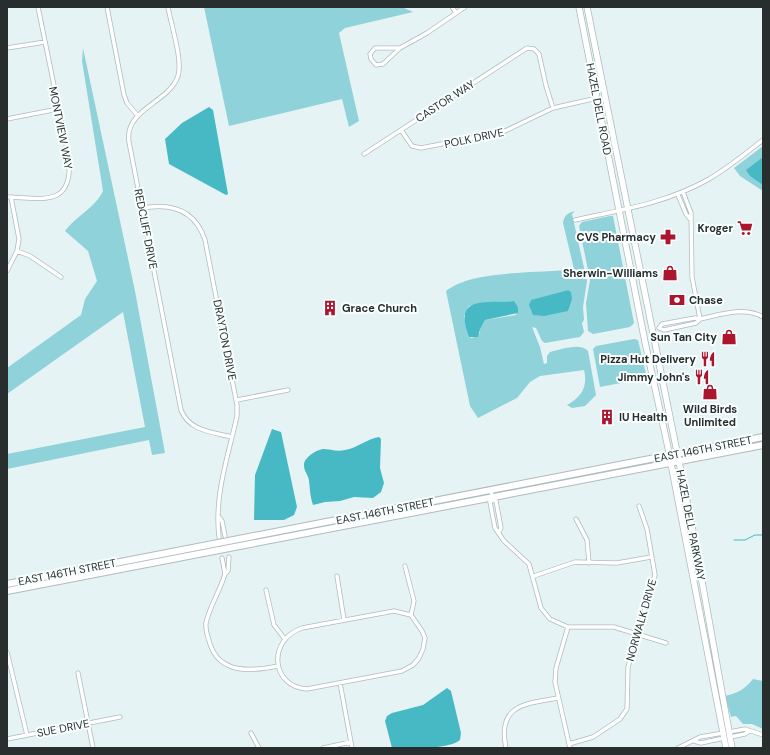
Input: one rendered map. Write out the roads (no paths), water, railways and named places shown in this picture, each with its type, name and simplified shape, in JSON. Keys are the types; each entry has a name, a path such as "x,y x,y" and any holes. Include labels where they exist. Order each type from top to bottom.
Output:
{"main road":[{"name":"HAZEL DELL ROAD","path":"579,7 619,211"},
{"name":"HAZEL DELL ROAD","path":"588,7 627,209"},
{"name":"HAZEL DELL PARKWAY","path":"627,209 679,462 726,735 726,748"},
{"name":"HAZEL DELL PARKWAY","path":"619,211 726,735 732,748"},
{"name":"EAST 146TH STREET","path":"7,584 763,437"},
{"name":"EAST 146TH STREET","path":"7,591 492,499 763,445"}],"street":[{"name":"MONTVIEW WAY","path":"9,197 48,198 60,194 67,184 70,174 69,159 38,7"},
{"path":"107,7 124,95 127,103 138,116"},
{"name":"REDCLIFF DRIVE","path":"168,7 178,62 178,76 172,87 138,116 130,127 128,138 183,414 190,424 196,428 232,437"},
{"path":"452,7 456,13"},
{"path":"400,48 375,48 370,54 370,59 376,65 383,64 400,48 427,33 465,7"},
{"path":"7,48 45,42"},
{"name":"CASTOR WAY","path":"364,154 527,48 534,49 539,54 546,86 554,108"},
{"name":"POLK DRIVE","path":"401,130 412,146 421,148 503,132 554,108 597,98"},
{"path":"7,119 58,109"},
{"path":"575,220 627,209 683,192 710,179 763,140"},
{"path":"683,192 690,213 692,277 700,320"},
{"path":"678,194 686,214 690,219"},
{"path":"7,271 17,251 19,239 9,197"},
{"name":"DRAYTON DRIVE","path":"142,208 161,205 174,208 190,216 200,228 205,240 237,400 237,416 218,495 219,517 217,522 219,537"},
{"path":"17,251 30,256 61,277"},
{"path":"700,320 695,318 662,324 659,328 664,330 696,323 700,320 746,312 763,317"},
{"path":"237,400 288,390"},
{"path":"491,491 492,499 496,501 501,528 499,532 504,541 529,564 534,576 539,604 543,612 550,619 568,627 614,627 666,643"},
{"name":"NORWALK DRIVE","path":"569,746 593,737 616,722 624,714 628,700 628,667 655,578 647,529 639,506"},
{"name":"DRAYTON DRIVE","path":"219,517 222,521 225,536"},
{"path":"576,518 587,540 589,563"},
{"path":"229,557 228,571 225,574 209,610 206,626 212,648 218,658 225,664 237,668 253,671 278,666"},
{"path":"534,576 568,564 617,563 651,557"},
{"path":"222,558 225,574"},
{"path":"405,566 414,601 411,615"},
{"path":"337,576 344,620"},
{"path":"266,590 274,625 284,638"},
{"path":"394,611 411,615 419,624 424,636 424,645 421,655 408,669 313,688 299,688 285,678 278,666 278,650 284,638 302,628 394,611"},
{"path":"568,627 555,674 558,698 569,746"},
{"path":"7,652 27,735"},
{"path":"78,673 93,748"},
{"path":"340,683 352,748"},
{"path":"506,748 503,729 511,713 524,705 558,698"},
{"name":"SUE DRIVE","path":"7,739 120,717"},
{"path":"678,748 694,741 702,743 726,735 745,734 749,731 763,735"},
{"path":"251,733 259,748"},
{"path":"323,748 351,742"}],"waterway":[{"path":"734,540 745,540 755,535 763,535"}],"place":[{"name":"Kroger","path":"745,228"},
{"name":"CVS Pharmacy","path":"668,237"},
{"name":"Sherwin-Williams","path":"670,273"},
{"name":"Chase","path":"677,300"},
{"name":"Grace Church","path":"330,308"},
{"name":"Sun Tan City","path":"729,337"},
{"name":"Pizza Hut Delivery","path":"708,359"},
{"name":"Jimmy John's","path":"702,377"},
{"name":"Wild Birds Unlimited","path":"710,392"},
{"name":"IU Health","path":"607,417"}]}
